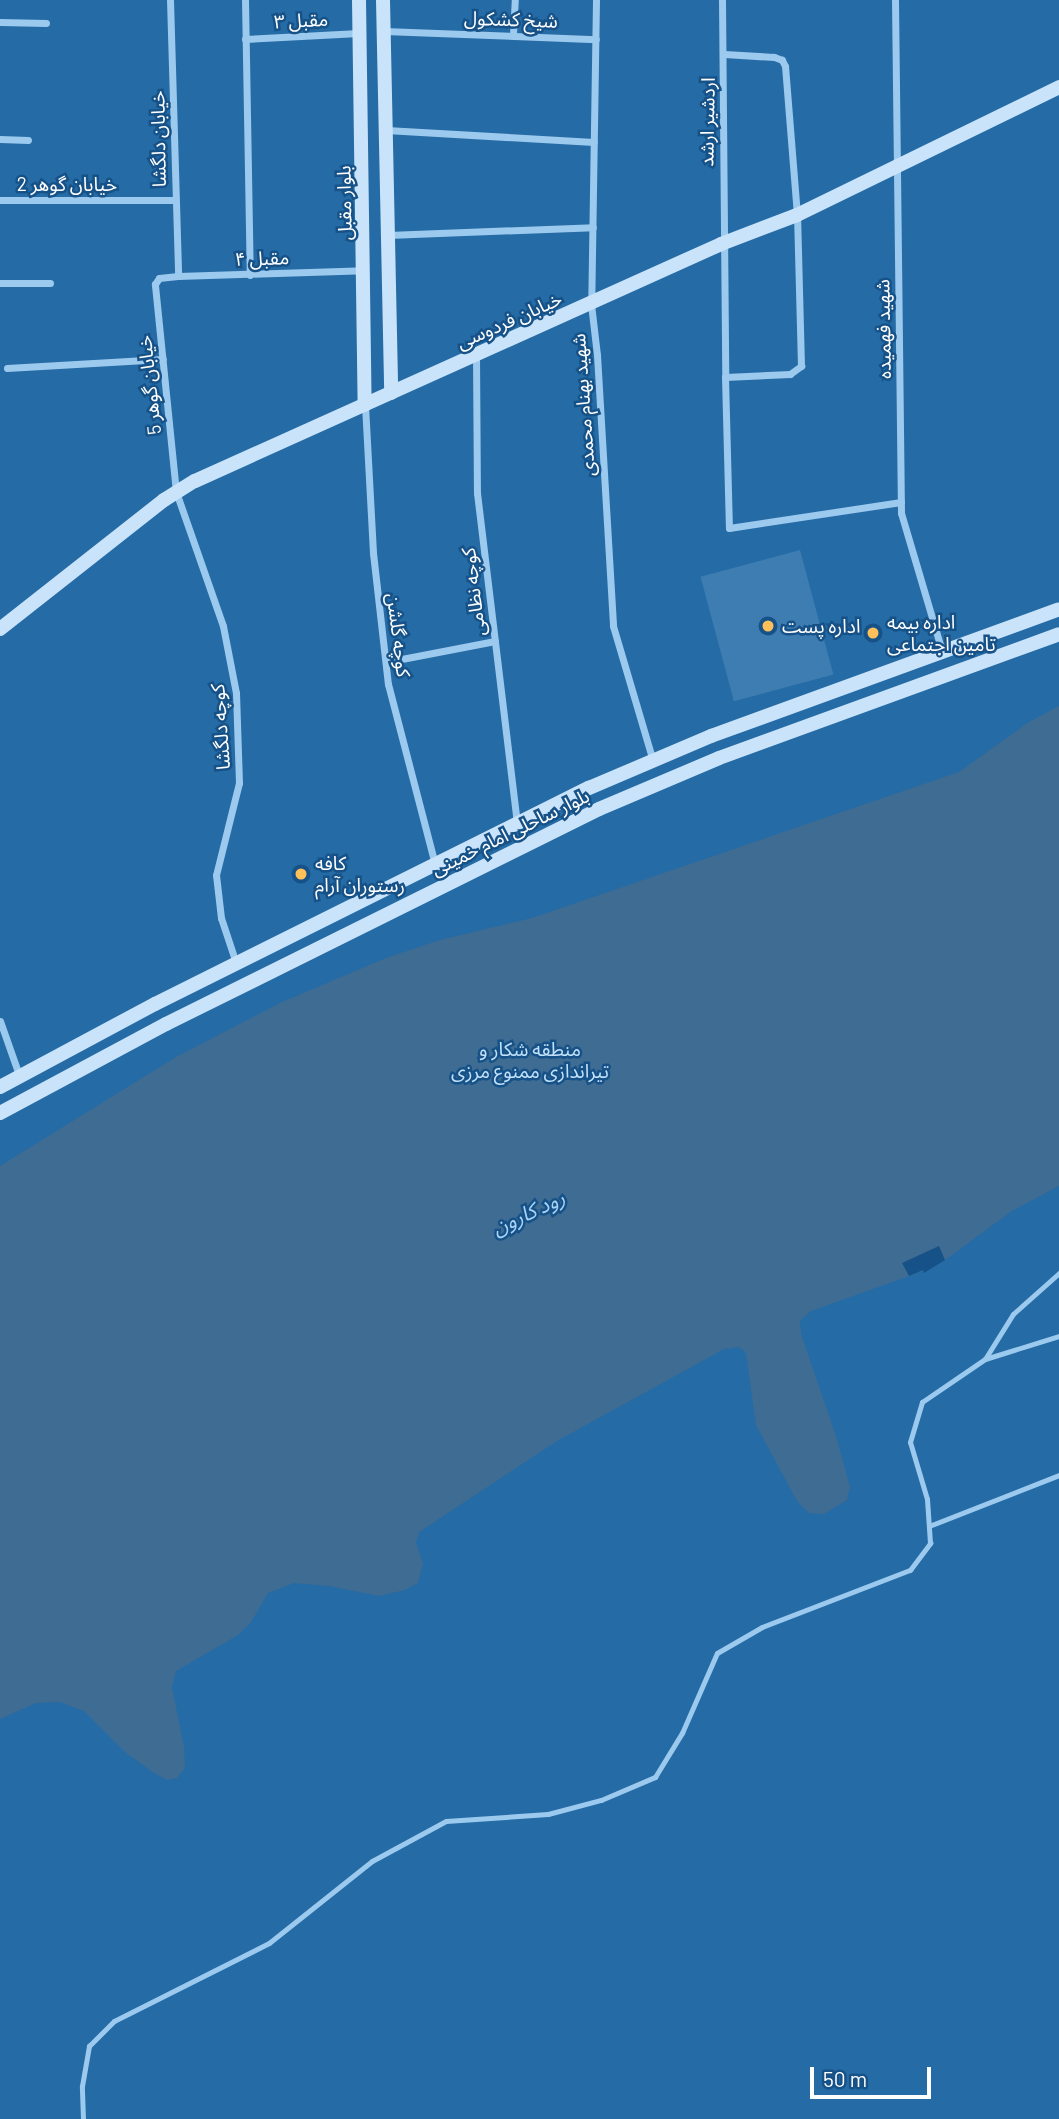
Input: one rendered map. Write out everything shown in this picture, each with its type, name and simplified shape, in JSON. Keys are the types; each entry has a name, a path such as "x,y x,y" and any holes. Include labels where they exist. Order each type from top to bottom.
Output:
{"main road":[{"name":"بلوار مقبل","path":"359,0 365,405"},
{"path":"383,0 391,393"},
{"name":"خیابان فردوسی","path":"0,629 176,492 721,244 797,215 1059,87"},
{"name":"بلوار ساحلی امام خمینی","path":"0,1087 435,864 653,761 711,736 1059,609"},
{"name":"بلوار ساحلی امام خمینی","path":"0,1113 166,1024 598,809 719,758 1059,634"},
{"path":"19,1075 27,1097"}],"street":[{"name":"خیابان دلگشا","path":"170,0 178,276"},
{"path":"245,0 250,275"},
{"path":"513,34 515,0"},
{"name":"شهید بهنام محمدی","path":"596,0 591,304 597,355 613,626 653,761"},
{"name":"اردشیر ارشد","path":"722,0 724,54 721,244 729,528 901,502"},
{"name":"شهید فهمیده","path":"895,0 901,513 942,652"},
{"path":"0,22 46,23"},
{"name":"شیخ کشکول","path":"384,31 596,39"},
{"name":"مقبل ۳","path":"245,39 360,33"},
{"path":"724,54 782,60 797,215 801,366 790,374 725,377"},
{"path":"386,130 594,142"},
{"path":"0,139 28,140"},
{"name":"خیابان گوهر 2","path":"0,200 175,200"},
{"path":"388,235 593,227"},
{"name":"مقبل ۴","path":"159,278 365,270"},
{"name":"خیابان گوهر 5","path":"159,278 155,284 176,492"},
{"path":"0,283 50,283"},
{"name":"کوچه نظامی","path":"476,355 477,493 517,824"},
{"path":"7,368 163,359"},
{"name":"کوچه گلشن","path":"365,405 373,552 388,684 435,864"},
{"name":"کوچه دلگشا","path":"176,492 223,626 236,693 239,783 216,875 221,918 237,964"},
{"path":"386,662 495,641"},
{"path":"0,1021 19,1075"}],"lane":[{"path":"985,1359 1013,1314 1059,1273"},
{"path":"83,2119 82,2086 89,2046 114,2021 269,1943 372,1861 446,1821 548,1814 601,1800 655,1777 682,1733 717,1653 762,1627 910,1570 930,1543 927,1499 911,1442 922,1402 985,1359 1059,1335"},
{"path":"929,1526 1059,1475"}],"green space":[{"name":"منطقه شکار و تیراندازی ممنوع مرزی","path":"0,0 1059,0 1059,2119 0,2119"}],"water":[{"name":"رود کارون","path":"1059,706 1059,1186 1012,1211 945,1260 909,1276 811,1311 800,1321 801,1334 836,1436 850,1487 847,1500 824,1514 809,1513 797,1501 756,1425 746,1353 739,1347 724,1349 557,1441 419,1532 416,1543 423,1563 418,1583 405,1590 379,1596 329,1586 294,1583 268,1593 251,1622 238,1635 176,1671 172,1687 184,1747 185,1768 177,1778 167,1780 151,1771 125,1752 84,1711 60,1702 36,1703 0,1719 0,1166 176,1057 280,1003 386,958 440,940 532,918 959,772 1029,722"}],"pier":[{"path":"939,1246 945,1260 924,1273 923,1270 909,1276 902,1263"}],"building":[{"name":"اداره پست","path":"800,550 833,675 734,701 701,577"}],"place":[{"name":"اداره پست","path":"768,626"},
{"name":"اداره بیمه تامین اجتماعی","path":"873,633"},
{"name":"کافه رستوران آرام","path":"301,874"}]}
